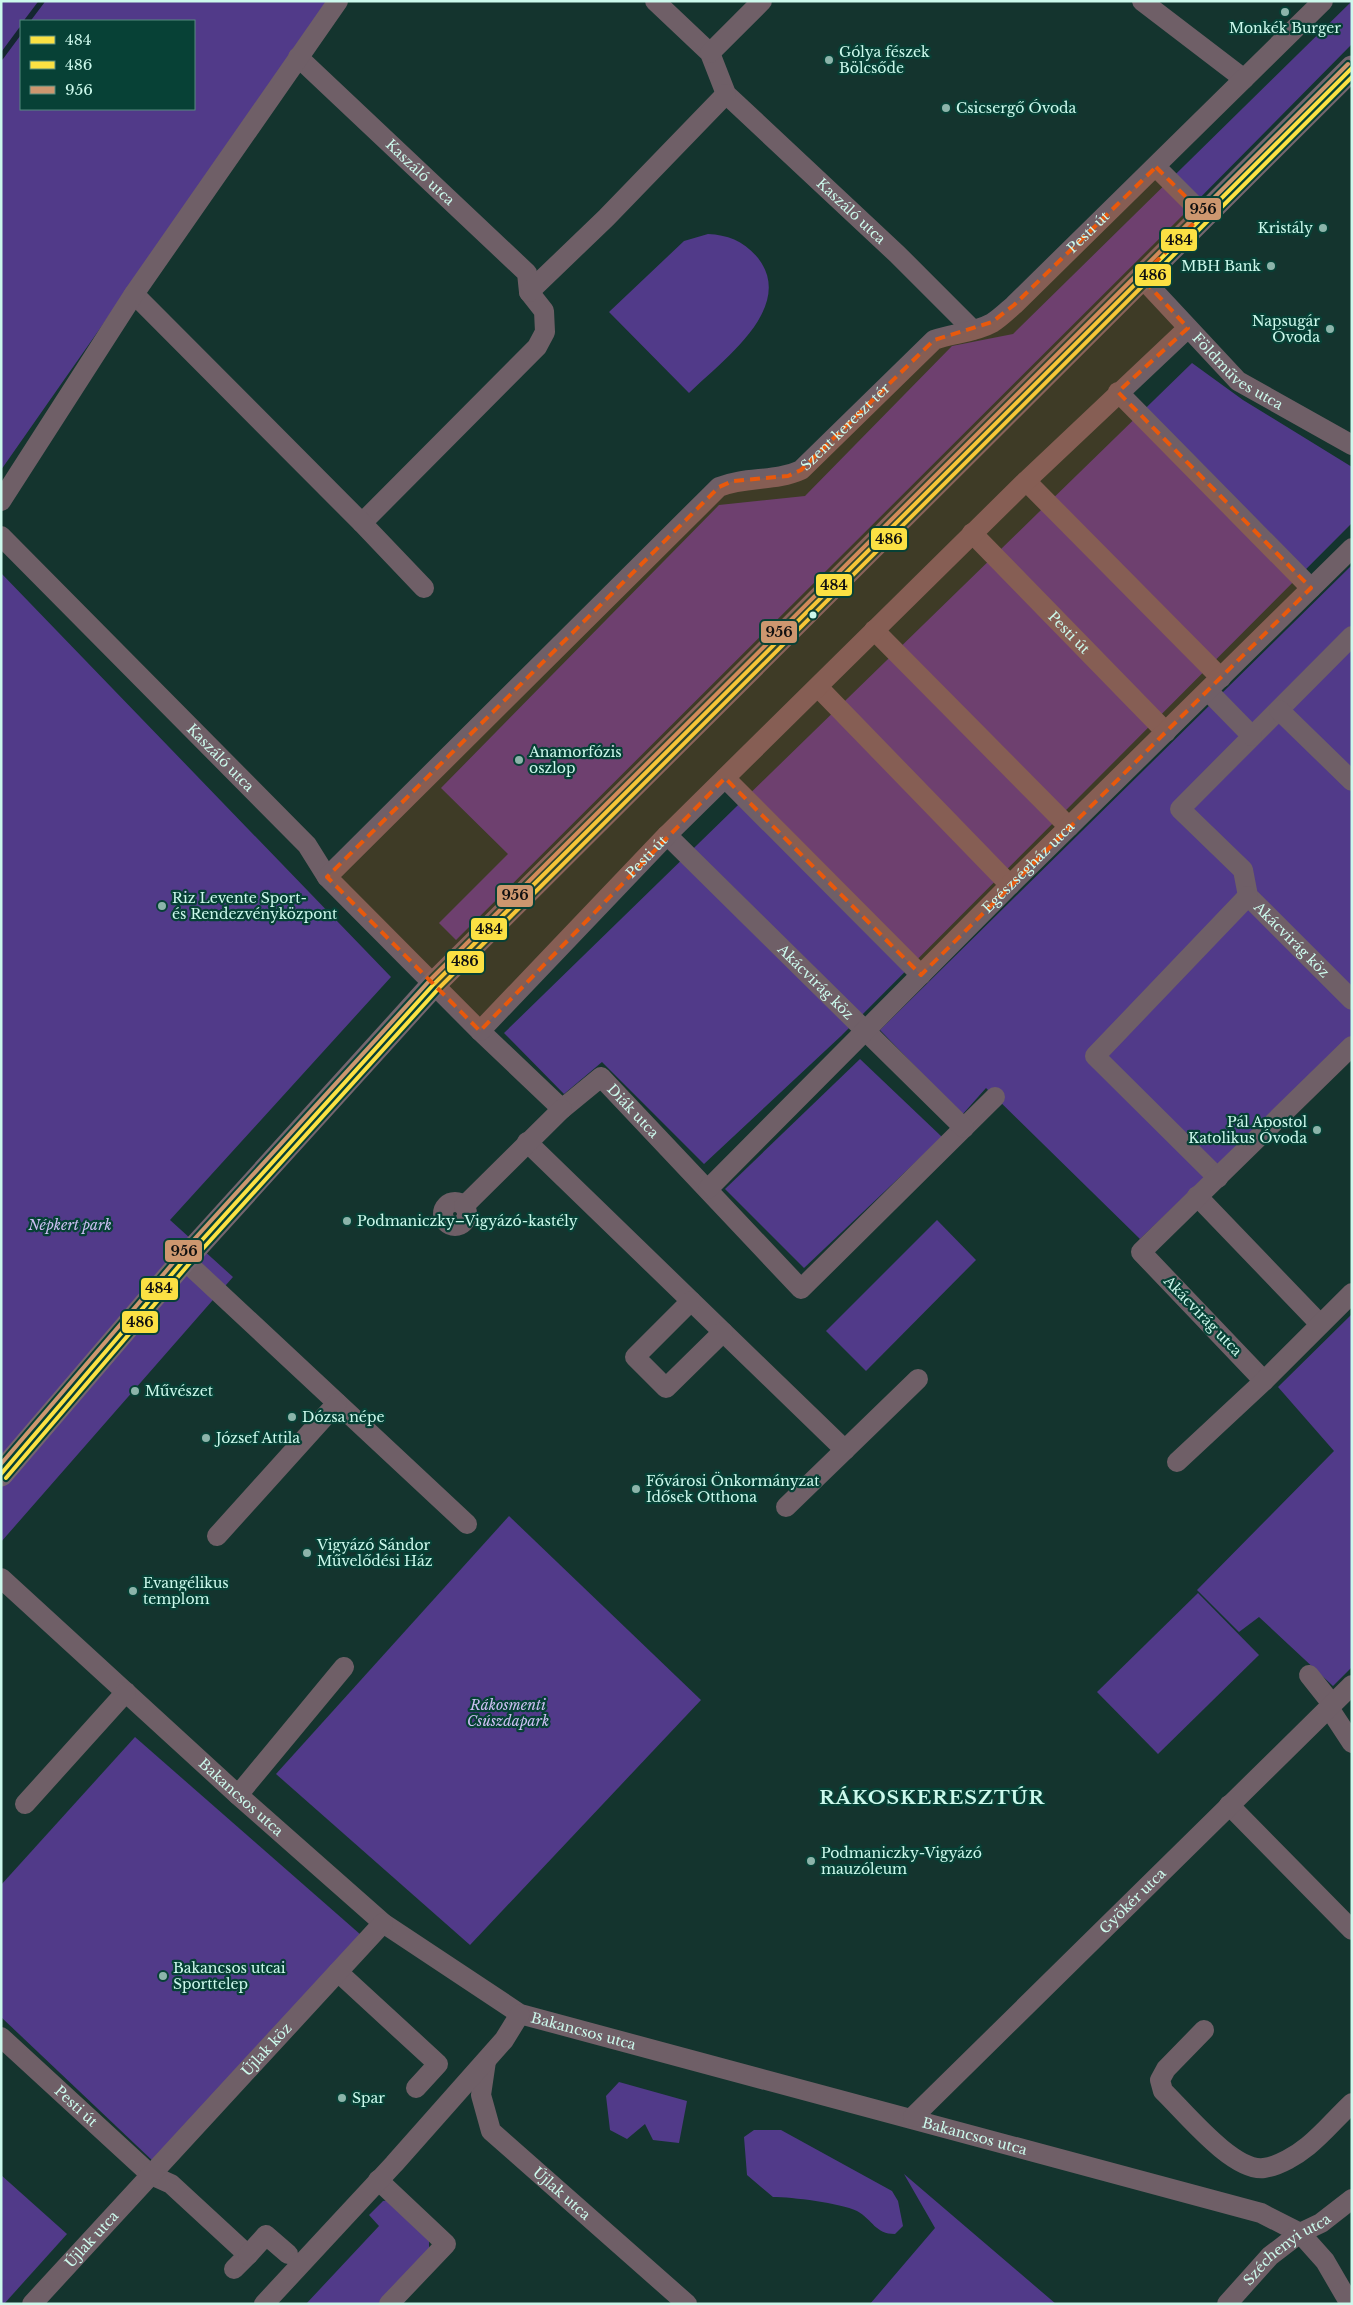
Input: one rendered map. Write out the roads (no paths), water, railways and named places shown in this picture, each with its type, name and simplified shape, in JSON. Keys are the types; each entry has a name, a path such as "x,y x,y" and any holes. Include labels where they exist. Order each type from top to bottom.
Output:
{"main road":[{"path":"1,1474 184,1260 434,984 1203,214 1352,68"}],"street":[{"path":"1,501 134,294 338,1"},
{"name":"Kaszáló utca","path":"654,1 710,53 726,94 896,254 973,330"},
{"path":"710,53 762,1"},
{"path":"1142,1 1244,78"},
{"name":"Pesti út","path":"973,330 992,322 1014,305 1323,1"},
{"name":"Kaszáló utca","path":"298,57 527,273 529,292 544,311 545,332 537,347 362,523"},
{"path":"529,292 606,218 726,94"},
{"path":"1156,167 1203,214"},
{"name":"Földműves utca","path":"1141,277 1238,382 1352,444"},
{"path":"134,294 362,523 424,588"},
{"name":"Pesti út","path":"480,1031 667,834 972,533 1118,392 1188,328"},
{"name":"Szent kereszt tér","path":"327,876 719,487 733,481 788,476 801,470 934,340 951,334 973,330"},
{"path":"1118,392 1311,588"},
{"path":"1026,481 1214,684 1252,736 1352,636"},
{"name":"Pesti út","path":"972,533 1166,732"},
{"name":"Kaszáló utca","path":"1,536 307,845 327,876 434,984"},
{"name":"Egészségház utca","path":"708,1189 1068,827 1352,548"},
{"path":"874,630 1068,827"},
{"path":"818,687 1010,885"},
{"path":"1279,710 1352,781"},
{"name":"Akácvirág köz","path":"1252,736 1180,809 1243,870 1248,896 1352,1000"},
{"path":"725,778 921,975"},
{"name":"Akácvirág köz","path":"667,834 964,1128"},
{"path":"1218,1178 1095,1056 1248,896"},
{"path":"434,984 562,1109 464,1206"},
{"path":"1320,1324 1197,1196 1218,1178 1352,1046"},
{"name":"Diák utca","path":"562,1109 601,1077 801,1289 964,1128"},
{"path":"964,1128 995,1097"},
{"path":"527,1142 845,1450"},
{"name":"Akácvirág utca","path":"1197,1196 1141,1252 1264,1381"},
{"path":"184,1260 467,1524"},
{"path":"1177,1462 1264,1381 1352,1293"},
{"path":"692,1301 635,1357 666,1388 723,1332"},
{"path":"786,1506 918,1378"},
{"path":"218,1536 337,1403"},
{"name":"Bakancsos utca","path":"1,1578 238,1795 382,1923 520,2014 913,2117 1261,2213 1300,2234 1325,2261 1350,2304"},
{"path":"238,1795 344,1667"},
{"path":"1309,1675 1352,1743"},
{"name":"Gyökér utca","path":"913,2117 1352,1685"},
{"path":"26,1804 126,1692"},
{"path":"1229,1806 1352,1930"},
{"name":"Újlak köz","path":"151,2175 382,1923"},
{"path":"338,1972 438,2064 416,2088"},
{"path":"264,2304 486,2061 504,2040 520,2014"},
{"path":"1204,2030 1166,2069 1160,2080 1163,2091 1226,2153 1242,2163 1263,2168 1283,2162 1308,2147 1352,2103"},
{"name":"Pesti út","path":"1,2038 151,2175 171,2184 241,2262 266,2235 288,2254"},
{"name":"Újlak utca","path":"486,2061 481,2095 491,2131 688,2304"},
{"name":"Újlak utca","path":"32,2304 151,2175"},
{"path":"378,2180 446,2244 389,2304"},
{"name":"Széchenyi utca","path":"1227,2304 1270,2256 1300,2234 1321,2223 1352,2199"}],"waterway":[{"path":"28,20 42,1"},
{"path":"1,57 20,31"}],"place":[{"name":"Monkék Burger","path":"1285,12"},
{"name":"Gólya fészek Bölcsőde","path":"829,60"},
{"name":"Csicsergő Óvoda","path":"946,108"},
{"name":"Kristály","path":"1323,228"},
{"name":"MBH Bank","path":"1271,266"},
{"name":"Napsugár Óvoda","path":"1330,329"},
{"name":"Anamorfózis oszlop","path":"519,760"},
{"name":"Riz Levente Sport- és Rendezvényközpont","path":"162,906"},
{"name":"Pál Apostol Katolikus Óvoda","path":"1317,1130"},
{"name":"Podmaniczky–Vigyázó-kastély","path":"347,1221"},
{"name":"Művészet","path":"135,1391"},
{"name":"Dózsa népe","path":"292,1417"},
{"name":"József Attila","path":"206,1438"},
{"name":"Fővárosi Önkormányzat Idősek Otthona","path":"636,1489"},
{"name":"Vigyázó Sándor Művelődési Ház","path":"307,1553"},
{"name":"Evangélikus templom","path":"133,1591"},
{"name":"Podmaniczky-Vigyázó mauzóleum","path":"811,1861"},
{"name":"Bakancsos utcai Sporttelep","path":"163,1976"},
{"name":"Spar","path":"342,2098"}],"district":[{"name":"RÁKOSKERESZTÚR","path":"932,1797"}],"park label":[{"name":"Népkert park","path":"70,1225"},
{"name":"Rákosmenti Csúszdapark","path":"508,1714"}]}
